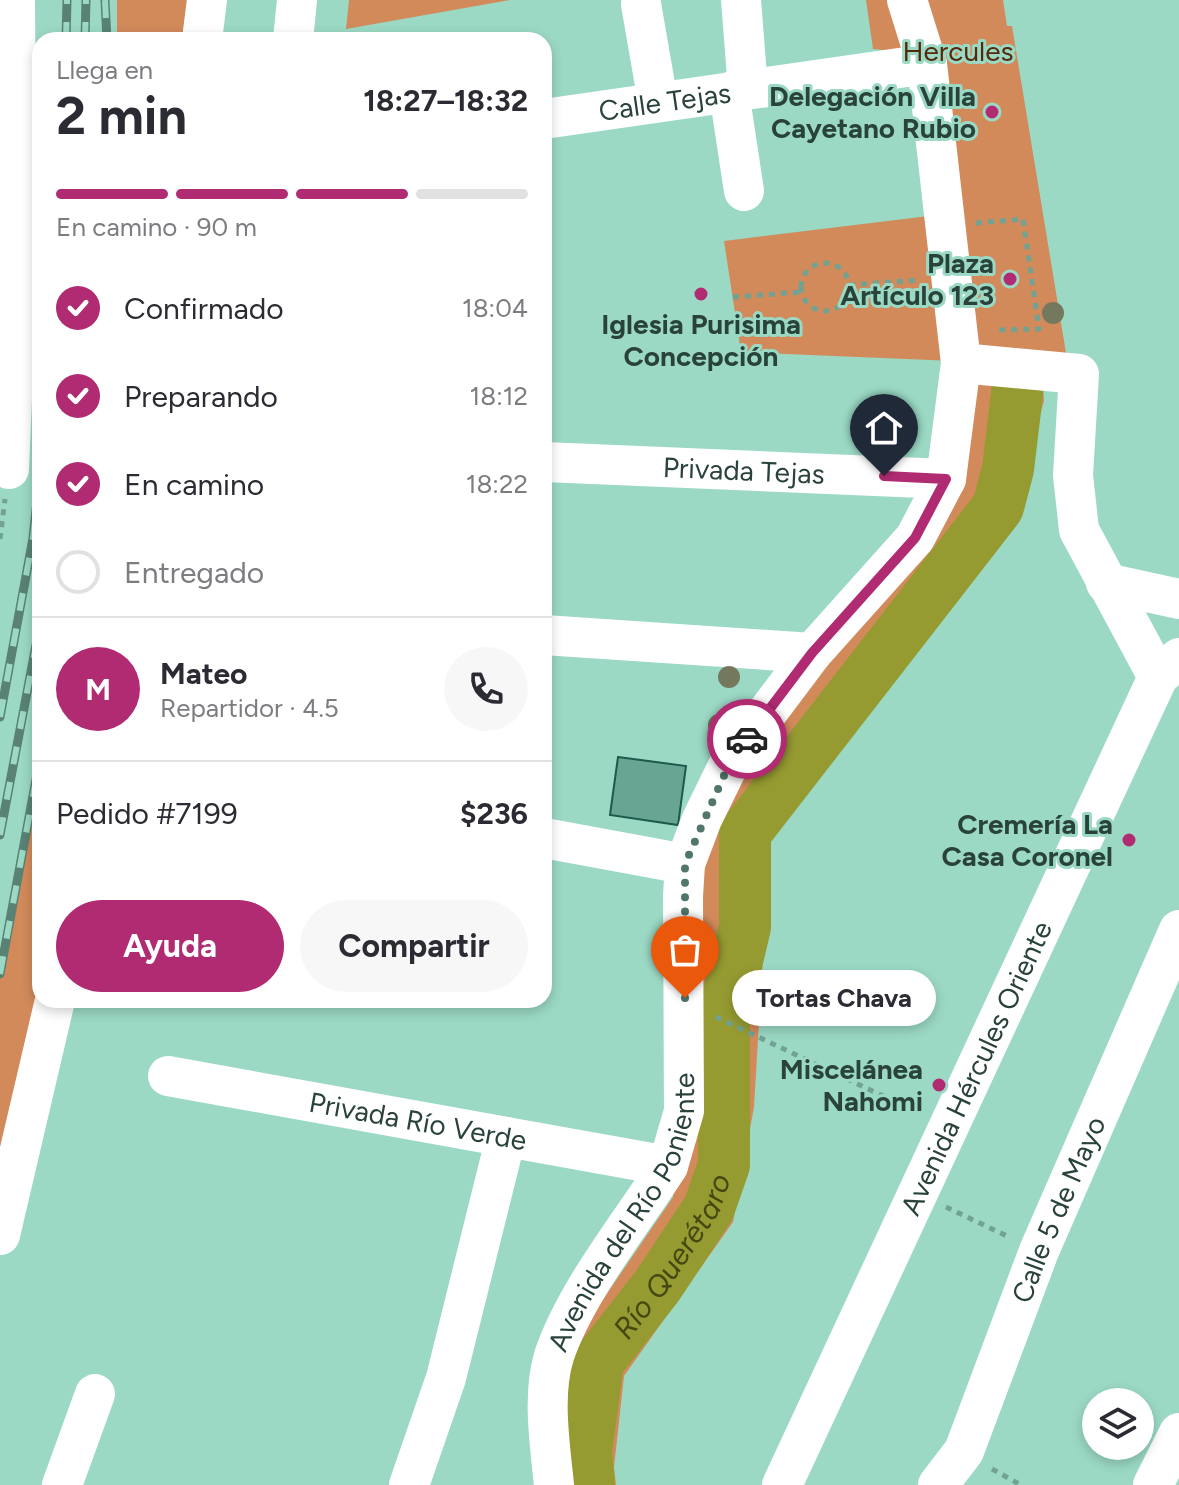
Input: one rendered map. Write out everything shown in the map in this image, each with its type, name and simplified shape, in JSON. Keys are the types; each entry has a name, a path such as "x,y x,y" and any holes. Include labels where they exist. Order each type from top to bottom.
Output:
{"street":[{"path":"9,469 17,281 9,68 15,0"},
{"path":"203,32 207,0"},
{"path":"294,32 297,0"},
{"path":"741,0 739,91 744,191"},
{"name":"Avenida del Río Poniente","path":"554,1485 549,1386 554,1357 577,1306 668,1166 684,1111 685,864 730,762 812,653 915,538 946,479 961,363 927,64 907,0"},
{"path":"641,4 658,102"},
{"name":"Calle Tejas","path":"552,118 927,64"},
{"path":"961,363 1079,374 1073,475 1079,530 1106,583 1168,667"},
{"name":"Privada Tejas","path":"552,462 946,479"},
{"path":"1106,583 1179,599"},
{"path":"552,636 812,653"},
{"name":"Avenida Hércules Oriente","path":"782,1485 1168,667"},
{"path":"552,839 685,864"},
{"name":"Calle 5 de Mayo","path":"938,1485 964,1451 1039,1251 1179,930"},
{"path":"0,1235 53,1008"},
{"name":"Privada Río Verde","path":"168,1076 668,1166"},
{"path":"409,1485 446,1378 506,1137"},
{"path":"62,1485 95,1394"},
{"path":"1153,1485 1179,1433"}],"path":[{"path":"946,225 1023,219 1039,329"},
{"path":"822,263 843,271 849,285 840,306 825,311 810,305 802,292 804,276 822,263"},
{"path":"849,285 951,276"},
{"path":"733,297 802,292"},
{"path":"741,1029 951,1127"},
{"path":"919,1194 1039,1251"}],"green space":[{"path":"117,0 187,0 183,32 117,32"},
{"path":"349,0 510,0 346,29"},
{"name":"Hercules","path":"866,0 1003,0 1007,26 1012,26 1066,353 1040,355 1044,401 1012,514 850,724 770,838 754,1107 733,1222 624,1376 614,1467 616,1485 561,1485 571,1346 673,1197 703,845 748,754 940,502 954,361 741,352 724,241 937,215 907,52 873,49"},
{"path":"32,824 32,1008 38,1008 0,1181 0,973"}],"building":[{"path":"618,757 686,766 678,825 610,815"}],"waterway":[{"name":"Río Querétaro","path":"589,1485 586,1451 598,1362 658,1285 709,1208 724,1165 724,1015 745,927 745,833 998,507 1008,469 1018,385"}],"railway":[{"path":"66,32 67,0"},
{"path":"85,32 86,0"},
{"path":"105,0 107,32"},
{"path":"0,717 32,543"},
{"path":"0,835 32,666"},
{"path":"0,974 32,801"}],"way so far":[{"path":"685,998 685,864 702,819 730,762 747,739"}],"place":[{"name":"Delegación Villa Cayetano Rubio","path":"992,112"},
{"name":"Plaza Artículo 123","path":"1010,279"},
{"name":"Iglesia Purisima Concepción","path":"701,294"},
{"name":"Cremería La Casa Coronel","path":"1129,840"},
{"name":"Tortas Chava","path":"685,998"},
{"name":"Miscelánea Nahomi","path":"939,1085"}],"route":[{"path":"747,739 812,653 915,538 946,479 884,476"}]}
